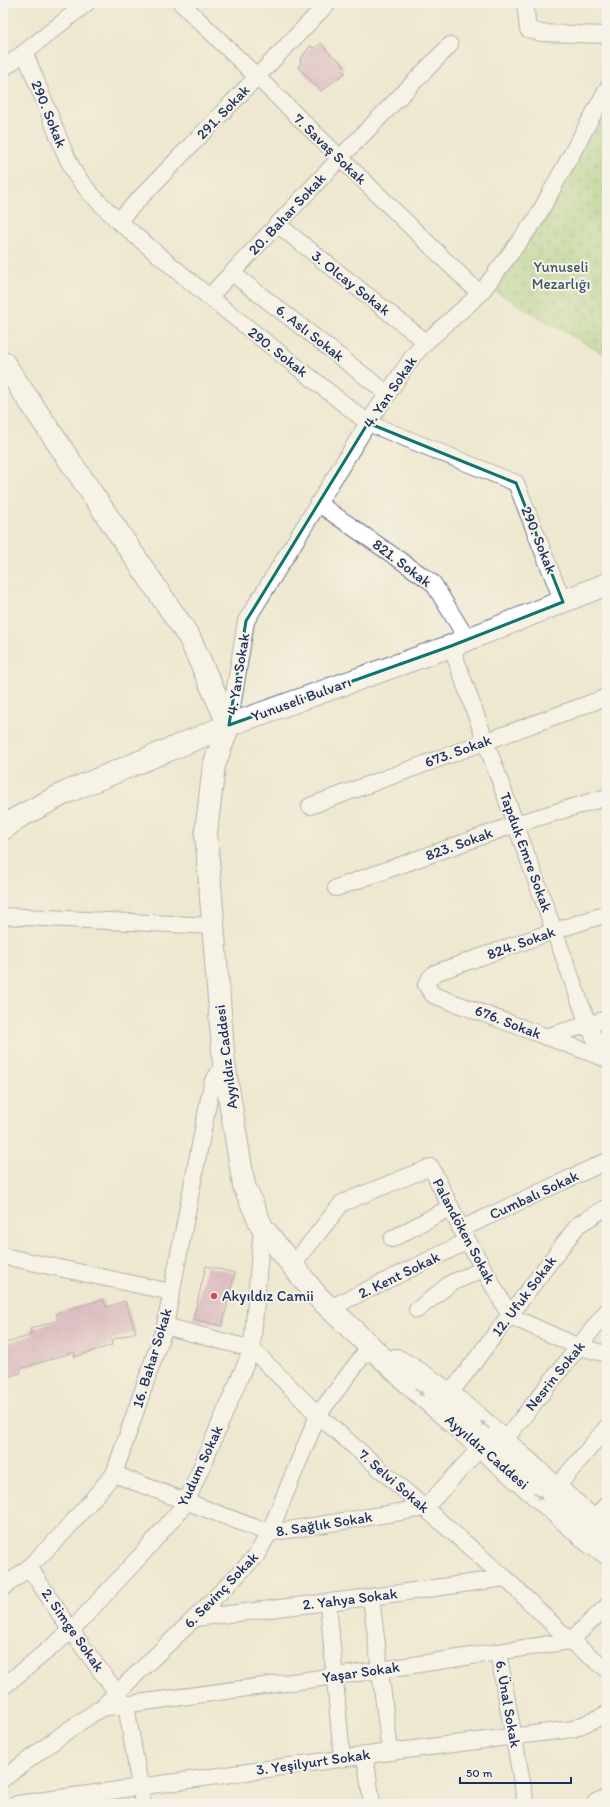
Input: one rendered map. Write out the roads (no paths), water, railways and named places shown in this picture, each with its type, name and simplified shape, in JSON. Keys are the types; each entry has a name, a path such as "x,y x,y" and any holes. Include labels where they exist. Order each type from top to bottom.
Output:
{"main road":[{"path":"3,362 188,637 229,725"},
{"name":"Yunuseli Bulvarı","path":"3,829 17,818 67,792 229,725 459,643 607,584"},
{"name":"Ayyıldız Caddesi","path":"229,725 214,765 206,832 224,1064 244,1186 262,1227 317,1296 414,1388 588,1541 607,1553"},
{"name":"Ayyıldız Caddesi","path":"370,1346 420,1373 450,1395 504,1441 600,1528"},
{"path":"598,1804 607,1801"}],"street":[{"path":"3,69 87,3"},
{"name":"7. Savaş Sokak","path":"181,3 480,294"},
{"name":"291. Sokak","path":"118,221 328,3"},
{"path":"525,3 528,29 541,33 607,35"},
{"name":"20. Bahar Sokak","path":"209,297 276,224 450,45"},
{"name":"290. Sokak","path":"25,53 64,151 75,174 90,193 118,221 209,297 368,423 516,483 563,602"},
{"name":"4. Yan Sokak","path":"229,725 246,621 320,504 368,423 413,356 426,342 480,294 536,219 607,89"},
{"name":"3. Olcay Sokak","path":"276,224 426,342"},
{"name":"6. Aslı Sokak","path":"232,273 388,394"},
{"name":"821. Sokak","path":"320,504 433,583 459,643"},
{"name":"Tapduk Emre Sokak","path":"459,643 486,740 588,1024 605,1058"},
{"name":"673. Sokak","path":"310,806 486,740 607,697"},
{"name":"823. Sokak","path":"336,888 516,824 607,797"},
{"name":"824. Sokak","path":"435,973 607,914"},
{"path":"3,916 213,926"},
{"name":"676. Sokak","path":"435,973 426,985 433,995 605,1058"},
{"path":"545,1037 607,1019"},
{"name":"16. Bahar Sokak","path":"3,1588 29,1567 65,1531 114,1474 165,1326 212,1083 224,1064"},
{"name":"Cumbalı Sokak","path":"464,1235 607,1161"},
{"name":"Palandöken Sokak","path":"292,1266 342,1203 431,1166 464,1235 510,1316"},
{"path":"392,1239 451,1207"},
{"name":"12. Ufuk Sokak","path":"450,1395 578,1224 607,1207"},
{"name":"Yudum Sokak","path":"3,1687 71,1631 143,1553 186,1503 252,1349 262,1227"},
{"name":"2. Kent Sokak","path":"330,1308 464,1235"},
{"path":"3,1256 171,1292"},
{"path":"417,1310 451,1283 484,1269"},
{"name":"Nesrin Sokak","path":"504,1441 607,1311"},
{"path":"510,1316 579,1347 607,1354"},
{"path":"165,1326 252,1349"},
{"name":"6. Sevinç Sokak","path":"3,1779 67,1731 101,1708 121,1699 195,1618 256,1556 269,1533 318,1415 370,1346"},
{"name":"7. Selvi Sokak","path":"252,1349 318,1415 505,1578 570,1641 607,1669"},
{"path":"556,1488 607,1427"},
{"path":"425,1508 481,1447"},
{"name":"8. Sağlık Sokak","path":"114,1474 186,1503 269,1533 425,1508"},
{"path":"600,1528 607,1504"},
{"name":"2. Simge Sokak","path":"29,1567 71,1631 121,1699"},
{"name":"2. Yahya Sokak","path":"195,1618 371,1597 505,1578"},
{"path":"371,1597 390,1752"},
{"path":"328,1602 342,1758"},
{"path":"570,1641 607,1606"},
{"name":"Yaşar Sokak","path":"121,1699 335,1676 570,1641"},
{"name":"6. Ünal Sokak","path":"498,1652 526,1804"},
{"path":"121,1699 143,1804"},
{"name":"3. Yeşilyurt Sokak","path":"17,1804 342,1758 572,1730 607,1714"},
{"path":"365,1755 372,1804"}],"place":[{"name":"Akyıldız Camii","path":"214,1296"}],"park label":[{"name":"Yunuseli Mezarlığı","path":"561,276"}]}
